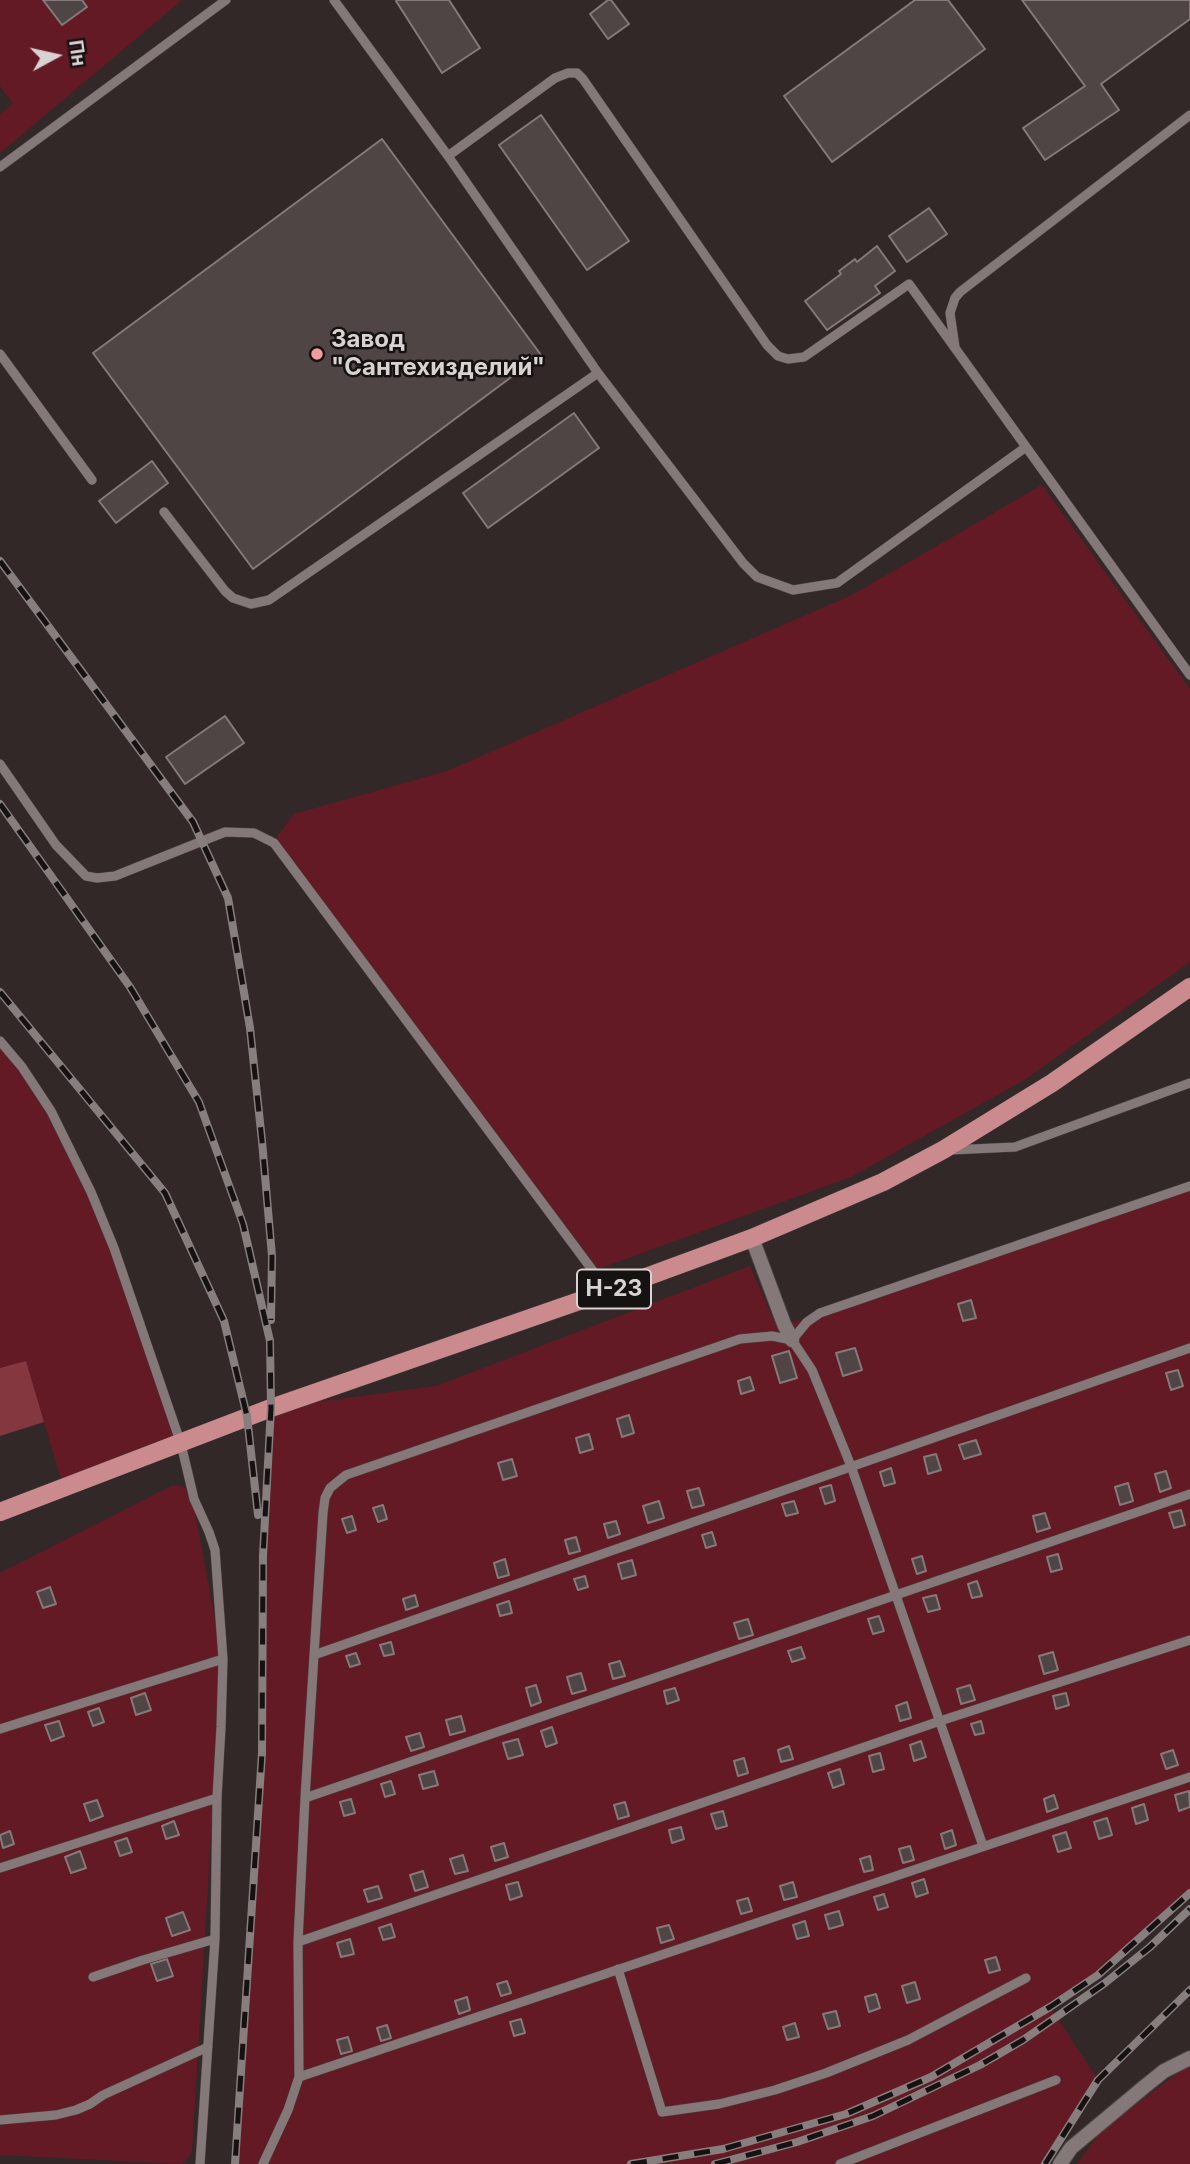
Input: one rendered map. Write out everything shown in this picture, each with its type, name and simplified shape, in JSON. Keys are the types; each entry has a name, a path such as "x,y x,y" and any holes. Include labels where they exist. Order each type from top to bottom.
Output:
{"main road":[{"name":"Н-23","path":"0,1512 259,1412 752,1238 883,1182 943,1150 1052,1083 1188,991"}],"street":[{"path":"752,1238 792,1340"},
{"path":"1060,2164 1070,2148 1144,2087 1164,2071 1190,2058"}],"lane":[{"path":"0,167 226,0"},
{"path":"334,0 448,156 598,373 743,563 757,577 793,590 837,583 1026,447"},
{"path":"448,156 555,78 568,72 577,73 767,345 778,356 789,359 804,358 909,284 1190,675"},
{"path":"955,349 950,313 960,292 1190,115"},
{"path":"0,354 92,481"},
{"path":"164,512 225,592 251,604 270,600 598,373"},
{"path":"0,764 56,845 86,876 115,876 225,832 254,833 274,843 608,1291"},
{"path":"0,1041 22,1067 51,1111 91,1192 114,1248 181,1444 194,1499 215,1550 223,1659 215,1939 200,2164"},
{"path":"943,1150 1015,1147 1190,1083"},
{"path":"792,1340 807,1322 820,1313 1190,1186"},
{"path":"263,2164 288,2110 299,2077 298,1942 304,1798 323,1513 325,1498 338,1480 346,1475 740,1339 772,1336 792,1340 813,1370 851,1466 983,1846"},
{"path":"314,1655 1190,1348"},
{"path":"304,1798 1190,1494"},
{"path":"298,1942 940,1721 1190,1640"},
{"path":"0,1729 223,1659"},
{"path":"299,2077 1190,1777"},
{"path":"0,1868 217,1798"},
{"path":"93,1977 215,1939"},
{"path":"618,1969 662,2112 730,2101 826,2073 908,2040 1026,1978"},
{"path":"0,2120 56,2115 76,2110 208,2047"},
{"path":"840,2164 1056,2080"}],"shaded area":[{"path":"0,0 182,0 0,153 0,114 13,104 0,86"},
{"path":"1042,485 1190,689 1190,962 1026,1079 851,1177 598,1269 277,840 278,835 294,814 447,771 852,595"},
{"path":"0,1041 22,1067 91,1192 181,1444 64,1489 26,1362 0,1368"},
{"path":"1190,1181 1190,1893 1098,1975 1050,2007 1098,2080 1045,2164 235,2164 262,1753 263,1556 271,1408 436,1386 750,1266 777,1328"},
{"path":"26,1361 44,1422 0,1436 0,1368"},
{"path":"173,1485 185,1487 195,1512 218,1636 219,1701 192,2152 183,2164 0,2155 0,1573"},
{"path":"1190,2064 1190,2164 1077,2164 1103,2129"}],"building":[{"path":"43,0 82,0 87,7 62,25"},
{"path":"397,0 449,0 480,48 442,73"},
{"path":"611,0 629,24 608,39 590,14"},
{"path":"915,0 948,0 985,49 832,162 784,96"},
{"path":"1022,0 1190,0 1190,19 1101,84 1119,110 1045,160 1023,128 1085,86"},
{"path":"541,115 629,241 587,270 499,145"},
{"name":"Завод \"Сантехизделий\"","path":"382,139 541,355 253,569 93,353"},
{"path":"929,208 947,234 907,262 889,236"},
{"path":"877,246 895,271 875,286 880,293 827,330 805,301 841,274 839,271 855,259 857,262"},
{"path":"574,413 599,448 488,528 463,493"},
{"path":"152,461 168,483 116,523 99,501"},
{"path":"225,716 244,743 185,784 166,757"},
{"path":"971,1300 976,1318 963,1321 958,1304"},
{"path":"855,1348 862,1370 843,1376 836,1353"},
{"path":"789,1351 797,1378 780,1383 772,1356"},
{"path":"1178,1370 1183,1386 1171,1390 1166,1373"},
{"path":"750,1377 754,1390 741,1394 738,1381"},
{"path":"629,1415 634,1433 622,1437 617,1419"},
{"path":"589,1434 593,1449 580,1453 576,1438"},
{"path":"976,1440 981,1454 964,1459 959,1445"},
{"path":"936,1454 941,1470 928,1474 924,1457"},
{"path":"512,1459 517,1476 503,1480 498,1463"},
{"path":"891,1468 895,1483 884,1486 880,1472"},
{"path":"1166,1471 1171,1488 1160,1492 1155,1474"},
{"path":"1128,1483 1133,1501 1120,1505 1115,1487"},
{"path":"831,1485 835,1501 825,1504 820,1488"},
{"path":"699,1488 704,1505 692,1508 687,1491"},
{"path":"659,1501 664,1518 648,1523 643,1506"},
{"path":"794,1501 798,1513 786,1516 782,1504"},
{"path":"383,1505 387,1519 378,1522 373,1508"},
{"path":"1181,1510 1185,1525 1174,1528 1169,1513"},
{"path":"1045,1513 1050,1528 1037,1532 1033,1516"},
{"path":"352,1516 356,1530 347,1533 342,1519"},
{"path":"616,1521 620,1534 608,1538 604,1524"},
{"path":"712,1532 716,1545 706,1548 702,1535"},
{"path":"576,1537 580,1551 569,1554 565,1540"},
{"path":"1058,1554 1062,1569 1051,1572 1047,1557"},
{"path":"922,1556 926,1571 917,1574 912,1559"},
{"path":"505,1559 509,1575 498,1578 494,1563"},
{"path":"632,1560 636,1575 622,1579 618,1564"},
{"path":"585,1576 588,1587 578,1590 574,1579"},
{"path":"977,1581 982,1596 972,1598 968,1584"},
{"path":"50,1587 56,1604 43,1608 37,1592"},
{"path":"415,1595 418,1606 406,1610 403,1599"},
{"path":"936,1595 940,1609 928,1612 923,1598"},
{"path":"509,1601 512,1613 500,1616 497,1605"},
{"path":"879,1616 884,1631 873,1634 868,1619"},
{"path":"748,1619 753,1635 739,1639 734,1623"},
{"path":"391,1642 394,1654 384,1656 380,1645"},
{"path":"801,1647 805,1658 792,1662 788,1651"},
{"path":"1053,1652 1058,1670 1044,1674 1039,1656"},
{"path":"356,1653 360,1664 350,1667 346,1656"},
{"path":"620,1661 625,1676 613,1679 609,1664"},
{"path":"581,1673 586,1690 572,1694 567,1677"},
{"path":"536,1685 541,1702 531,1706 526,1688"},
{"path":"970,1685 975,1700 961,1704 957,1689"},
{"path":"675,1688 679,1700 667,1704 664,1691"},
{"path":"145,1693 151,1710 136,1715 131,1698"},
{"path":"1066,1693 1069,1705 1056,1709 1053,1696"},
{"path":"907,1702 911,1718 900,1721 896,1706"},
{"path":"99,1708 104,1722 93,1726 88,1712"},
{"path":"461,1716 465,1731 450,1735 446,1720"},
{"path":"59,1721 64,1736 51,1741 45,1725"},
{"path":"981,1721 984,1733 975,1735 971,1724"},
{"path":"552,1727 557,1743 546,1747 541,1731"},
{"path":"420,1733 424,1747 411,1751 406,1737"},
{"path":"518,1739 523,1755 508,1759 503,1743"},
{"path":"921,1741 926,1757 914,1761 910,1745"},
{"path":"789,1746 793,1759 781,1762 778,1750"},
{"path":"1173,1750 1178,1765 1166,1769 1161,1754"},
{"path":"880,1753 884,1769 873,1772 869,1756"},
{"path":"744,1758 748,1773 738,1776 734,1761"},
{"path":"840,1769 844,1784 833,1788 828,1773"},
{"path":"434,1771 438,1785 423,1789 419,1775"},
{"path":"391,1781 395,1794 385,1797 381,1784"},
{"path":"1189,1791 1190,1807 1179,1811 1175,1795"},
{"path":"1054,1795 1058,1808 1047,1812 1044,1799"},
{"path":"351,1799 355,1813 344,1816 340,1802"},
{"path":"97,1800 103,1816 90,1821 84,1804"},
{"path":"625,1802 629,1816 618,1819 614,1805"},
{"path":"1144,1804 1148,1820 1136,1824 1132,1808"},
{"path":"723,1811 727,1826 716,1829 711,1814"},
{"path":"1107,1818 1112,1835 1099,1839 1094,1822"},
{"path":"174,1821 179,1835 166,1839 162,1826"},
{"path":"681,1827 684,1839 672,1843 669,1830"},
{"path":"952,1830 956,1845 945,1849 941,1834"},
{"path":"10,1831 14,1844 3,1848 0,1835"},
{"path":"1066,1832 1071,1848 1058,1852 1053,1836"},
{"path":"127,1838 132,1852 120,1856 115,1842"},
{"path":"504,1843 508,1857 495,1861 491,1847"},
{"path":"910,1846 914,1860 903,1863 899,1849"},
{"path":"80,1851 86,1868 71,1873 65,1857"},
{"path":"463,1855 468,1871 455,1874 450,1859"},
{"path":"870,1856 873,1870 864,1872 860,1859"},
{"path":"423,1871 428,1887 415,1891 410,1875"},
{"path":"924,1879 928,1893 916,1897 912,1883"},
{"path":"518,1882 522,1896 510,1900 506,1885"},
{"path":"793,1882 797,1897 784,1900 780,1886"},
{"path":"378,1886 382,1898 368,1902 364,1890"},
{"path":"884,1894 888,1907 878,1910 874,1897"},
{"path":"748,1898 752,1911 741,1914 737,1901"},
{"path":"839,1911 843,1925 829,1929 825,1915"},
{"path":"183,1912 190,1930 172,1936 166,1918"},
{"path":"805,1921 809,1936 797,1939 793,1925"},
{"path":"391,1924 395,1937 383,1940 379,1928"},
{"path":"669,1925 674,1939 661,1943 657,1928"},
{"path":"350,1939 354,1954 341,1957 337,1943"},
{"path":"996,1957 1000,1970 989,1973 985,1960"},
{"path":"167,1959 173,1976 157,1981 151,1964"},
{"path":"507,1981 511,1993 501,1996 497,1984"},
{"path":"915,1982 920,1999 907,2003 902,1986"},
{"path":"876,1994 880,2008 869,2012 865,1997"},
{"path":"467,1997 470,2010 459,2014 455,2001"},
{"path":"836,2011 840,2026 828,2029 823,2014"},
{"path":"521,2019 525,2033 514,2036 510,2022"},
{"path":"795,2023 799,2037 787,2040 783,2027"},
{"path":"387,2025 391,2038 381,2041 377,2028"},
{"path":"348,2037 352,2051 341,2054 337,2040"}],"railway":[{"path":"0,561 193,822 228,898 250,1028 262,1141 272,1256 271,1320"},
{"path":"0,804 130,987 199,1102 243,1224 270,1341 271,1408 263,1556 262,1753 235,2164"},
{"path":"0,992 165,1193 224,1321 247,1416 258,1515"},
{"path":"631,2164 723,2149 846,2114 931,2077 1050,2007 1098,1975 1190,1893"},
{"path":"715,2164 797,2142 873,2116 980,2065 1023,2040 1105,1983 1150,1947 1190,1909"},
{"path":"1045,2164 1098,2080 1190,1990"}],"place":[{"name":"Завод \"Сантехизделий\"","path":"317,354"}]}
